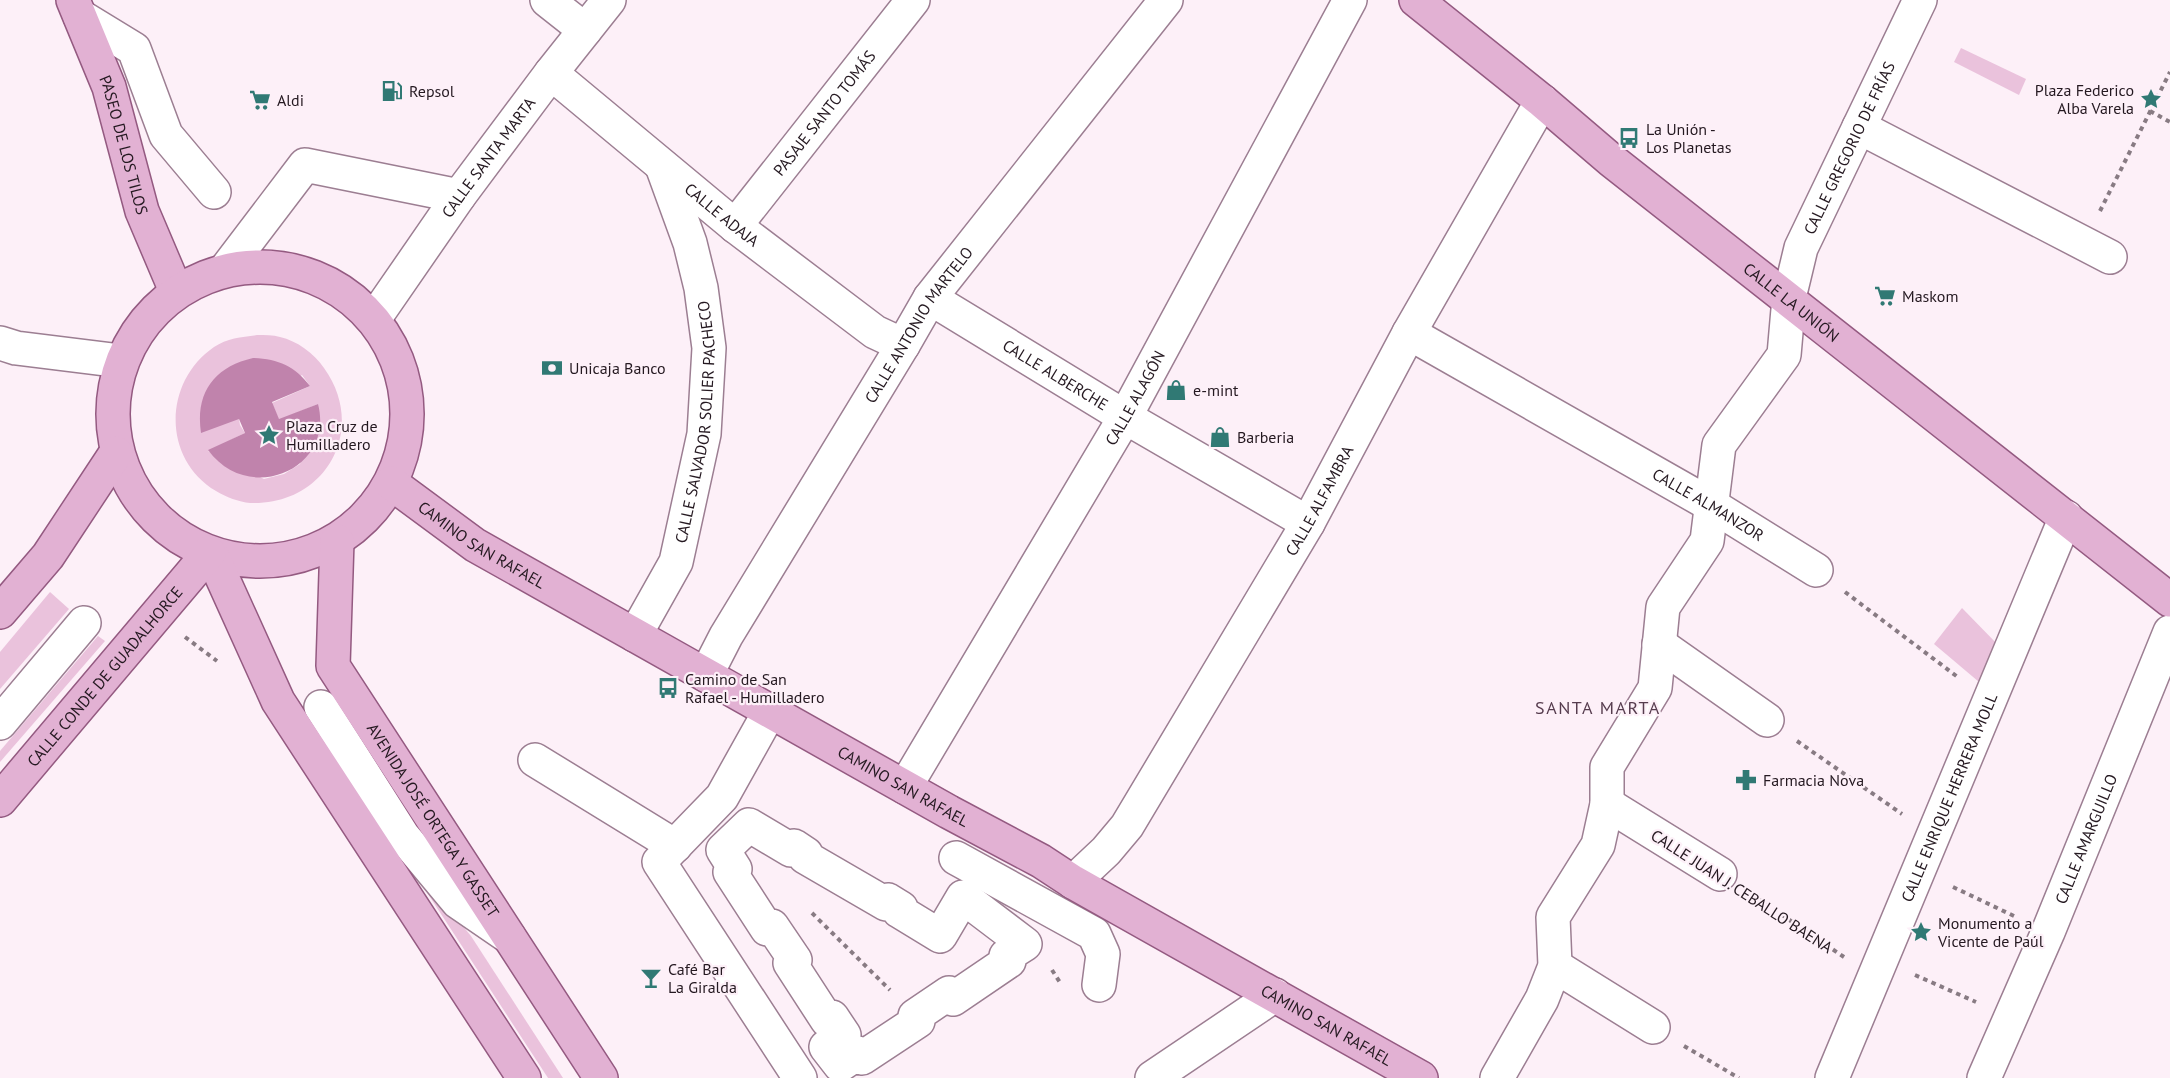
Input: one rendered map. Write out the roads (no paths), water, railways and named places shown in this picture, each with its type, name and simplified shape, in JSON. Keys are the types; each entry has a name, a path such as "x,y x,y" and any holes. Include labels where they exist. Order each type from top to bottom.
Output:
{"main road":[{"name":"CALLE LA UNIÓN","path":"1416,0 1542,101 1611,160 2170,600"},
{"name":"PASEO DE LOS TILOS","path":"77,8 109,87 142,211 176,291"},
{"path":"280,266 332,284 374,319 392,347 404,377 408,413 404,450 391,483 368,516 337,541 298,558 255,563 211,554 170,532 136,497 116,453 111,406 121,361 143,322 176,291 226,269 280,266"},
{"path":"0,612 48,556 116,453"},
{"name":"CAMINO SAN RAFAEL","path":"391,483 475,546 1041,861 1073,882 1421,1078"},
{"name":"AVENIDA JOSÉ ORTEGA Y GASSET","path":"337,541 333,666 601,1078"},
{"path":"211,554 278,701 524,1078"},
{"name":"CALLE CONDE DE GUADALHORCE","path":"0,800 211,554"}],"street":[{"path":"547,0 585,30"},
{"name":"CALLE SANTA MARTA","path":"374,319 459,196 550,73 609,0"},
{"name":"PASAJE SANTO TOMÁS","path":"735,226 913,0"},
{"name":"CALLE ANTONIO MARTELO","path":"706,675 726,636 930,298 1166,0"},
{"name":"CALLE ALAGÓN","path":"905,787 1125,417 1350,0"},
{"name":"CALLE GREGORIO DE FRÍAS","path":"1556,966 1553,917 1598,845 1607,804 1607,767 1655,688 1663,607 1707,541 1719,445 1784,355 1789,298 1802,248 1920,0"},
{"path":"77,8 134,49 166,135 214,192"},
{"name":"CALLE ADAJA","path":"550,73 735,226 875,332 903,345"},
{"name":"CALLE ALFAMBRA","path":"1073,882 1106,851 1127,825 1308,523 1409,333 1542,101"},
{"path":"1859,127 2110,257"},
{"path":"226,269 305,165 459,196"},
{"name":"CALLE SALVADOR SOLIER PACHECO","path":"635,636 676,562 704,434 710,348 690,243 662,166"},
{"name":"CALLE ALBERCHE","path":"930,298 1125,417 1308,523"},
{"name":"CALLE ALMANZOR","path":"1409,333 1713,506 1816,570"},
{"path":"0,343 16,348 121,361"},
{"name":"CALLE ENRIQUE HERRERA MOLL","path":"1832,1078 2066,518"},
{"path":"0,723 84,623"},
{"name":"CALLE AMARGUILLO","path":"1984,1078 2048,932 2170,632"},
{"path":"1659,644 1767,720"},
{"path":"321,706 403,836 458,902 510,937"},
{"path":"770,711 722,797 659,862 800,1078"},
{"path":"535,760 675,846"},
{"name":"CALLE JUAN J. CEBALLO BAENA","path":"1607,804 1720,874"},
{"path":"749,825 792,850 794,846 807,854 805,857 886,904 888,900 901,908 899,911 940,936 963,897 1025,944 1006,956 1009,961 953,999 950,993 915,1016 918,1021 862,1058 858,1053 840,1065 826,1047 844,1035 832,1017 827,1020 790,963 795,960 772,926 767,929 730,872 735,869 723,850 749,825"},
{"path":"956,858 1094,934 1103,954 1099,985"},
{"path":"1497,1078 1542,999 1556,966 1653,1027"},
{"path":"1152,1078 1275,995"}],"place":[{"name":"Repsol","path":"392,91"},
{"name":"Plaza Federico Alba Varela","path":"2151,99"},
{"name":"Aldi","path":"260,100"},
{"name":"La Unión - Los Planetas","path":"1629,138"},
{"name":"Maskom","path":"1885,296"},
{"name":"Unicaja Banco","path":"552,368"},
{"name":"e-mint","path":"1176,390"},
{"name":"Plaza Cruz de Humilladero","path":"269,435"},
{"name":"Barberia","path":"1220,437"},
{"name":"Camino de San Rafael - Humilladero","path":"668,688"},
{"name":"Farmacia Nova","path":"1746,780"},
{"name":"Monumento a Vicente de Paúl","path":"1921,932"},
{"name":"Café Bar La Giralda","path":"651,978"}],"district":[{"name":"SANTA MARTA","path":"1598,707"}]}
